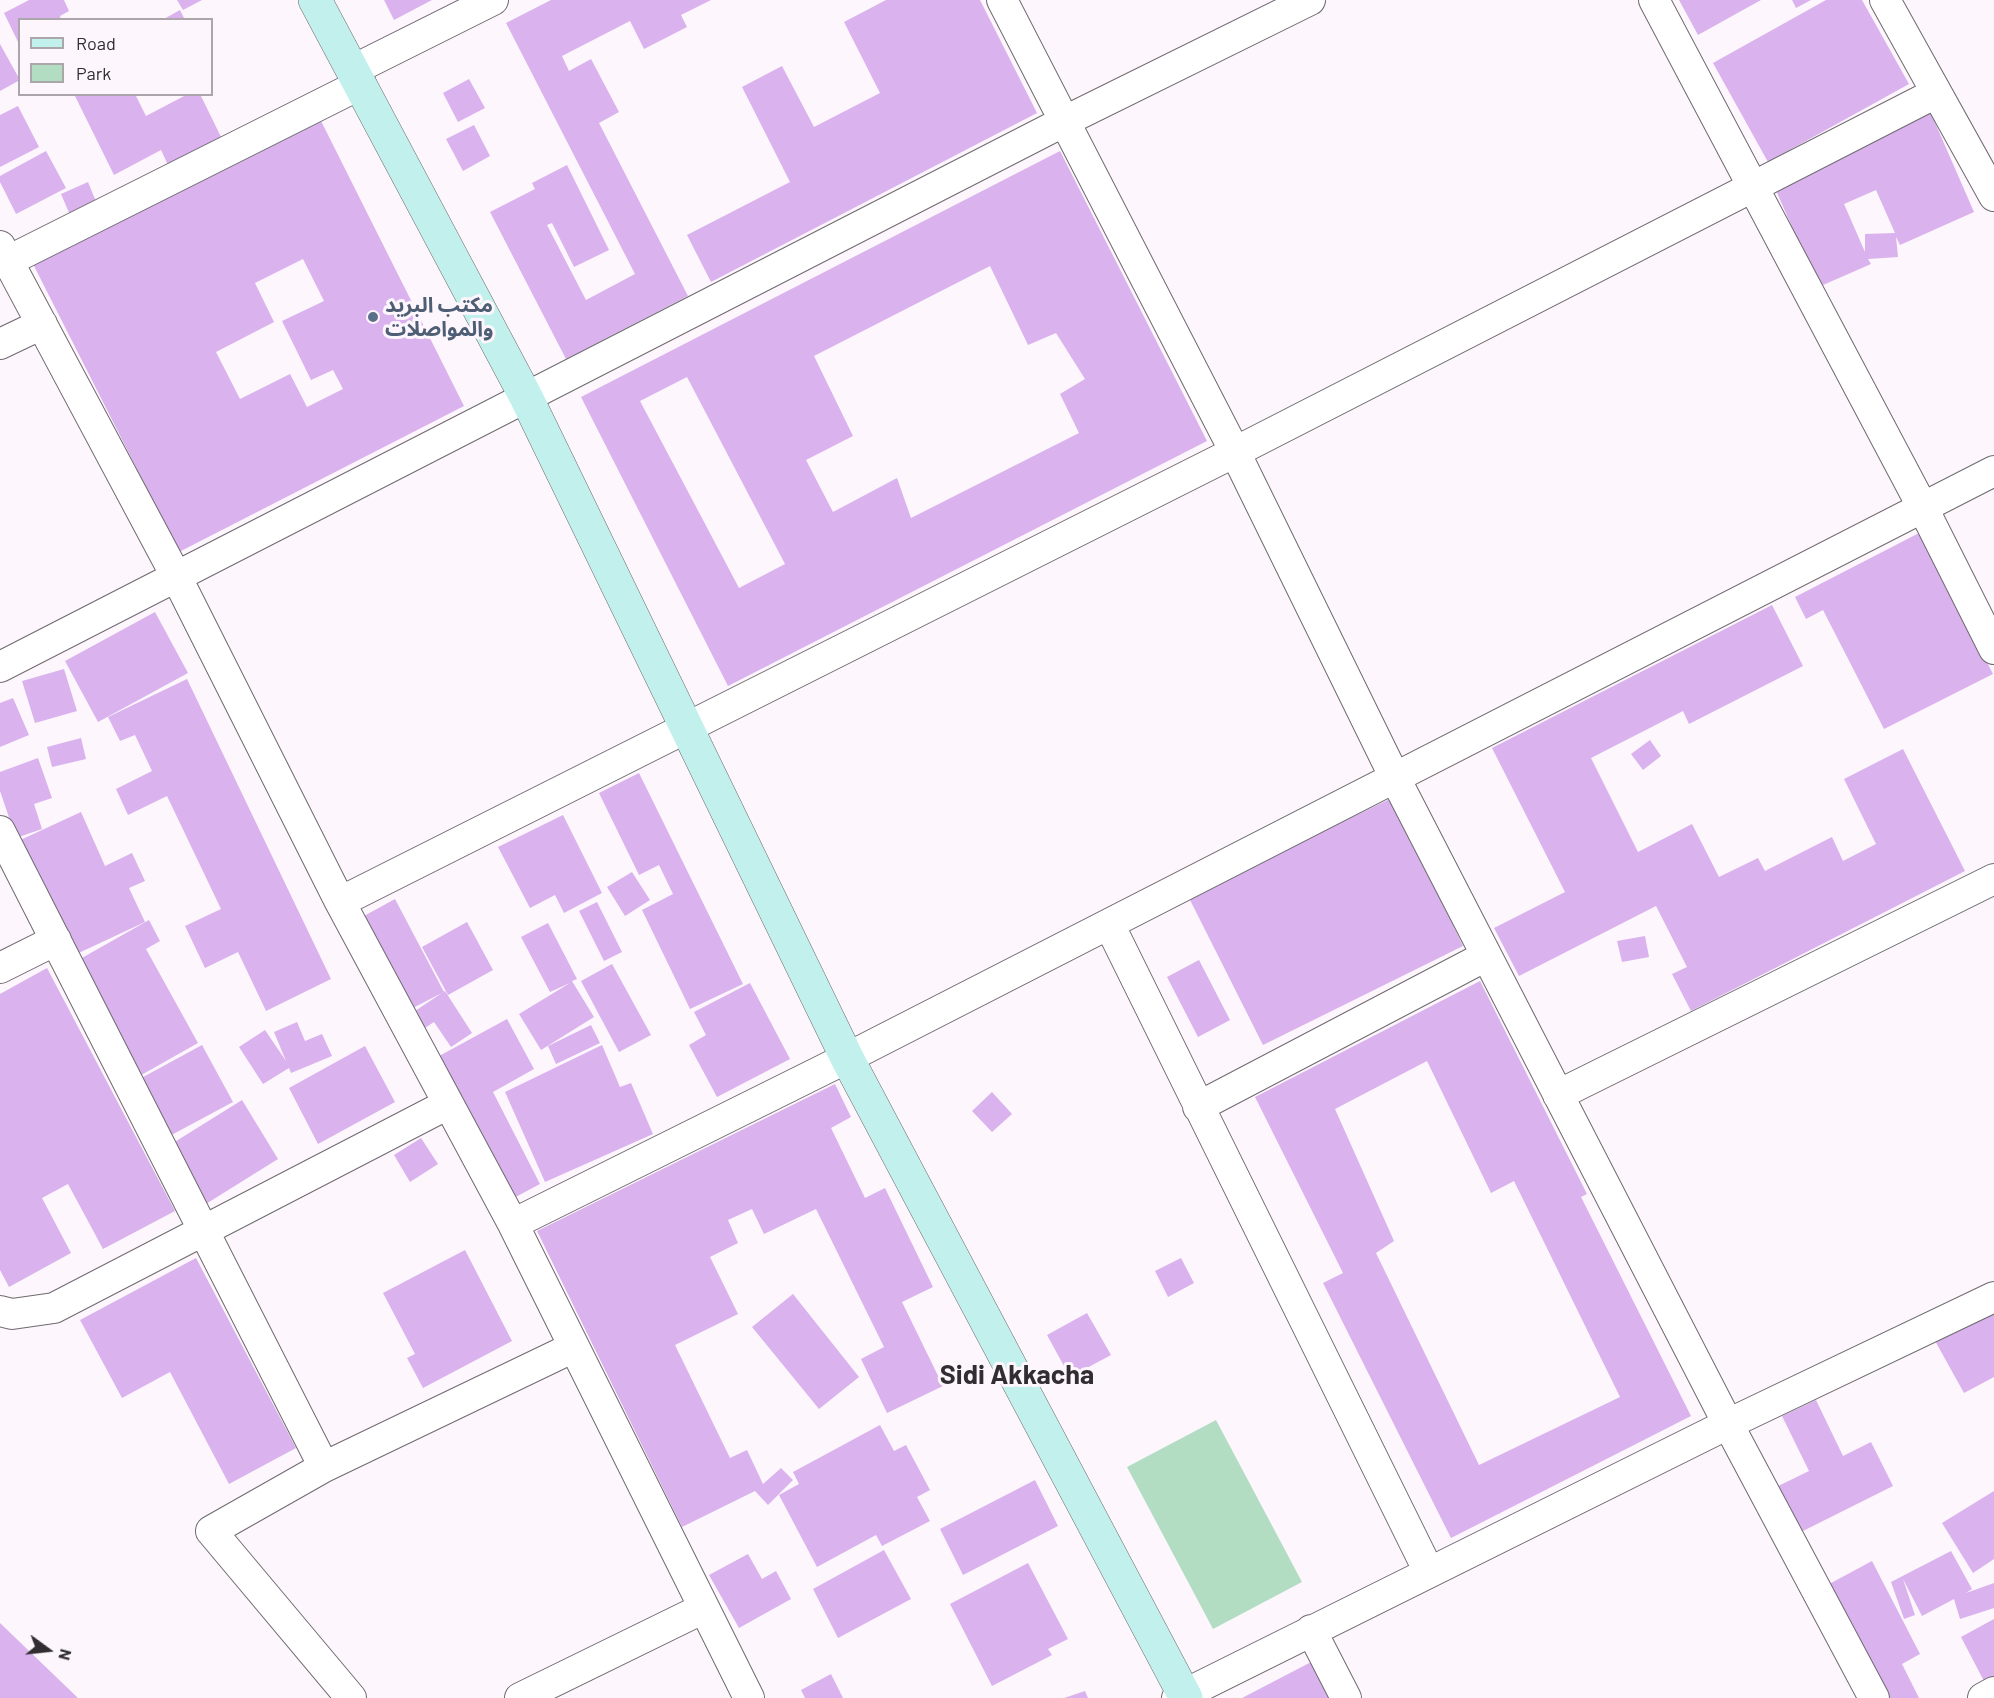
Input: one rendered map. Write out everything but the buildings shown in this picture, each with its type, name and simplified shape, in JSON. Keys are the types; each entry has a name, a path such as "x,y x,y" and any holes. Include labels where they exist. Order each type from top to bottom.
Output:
{"main road":[{"path":"315,0 526,396 847,1058 1182,1697"}],"street":[{"path":"493,0 357,77 4,254 176,576 340,902 513,1224 749,1698"},
{"path":"1002,0 1235,452 1395,778 1486,956 1728,1424 1874,1698"},
{"path":"0,667 1063,122 1310,0"},
{"path":"1654,0 1923,508 1994,649"},
{"path":"1885,0 1994,196"},
{"path":"340,902 686,726 1235,452 1936,93"},
{"path":"0,344 42,324"},
{"path":"513,1224 847,1058 1994,471"},
{"path":"0,831 324,1467"},
{"path":"1558,1095 1994,879"},
{"path":"1109,924 1429,1572"},
{"path":"0,968 56,940"},
{"path":"1198,1107 1486,956"},
{"path":"0,1311 12,1314 54,1308 448,1104"},
{"path":"1182,1697 1311,1630 1728,1424 1994,1297"},
{"path":"351,1698 211,1531 324,1467 574,1347"},
{"path":"520,1698 704,1608"},
{"path":"1311,1630 1346,1698"},
{"path":"1983,1698 1994,1692"}],"green space":[{"path":"1216,1420 1302,1582 1213,1629 1127,1467"}],"place":[{"name":"مكتب البريد والمواصلات","path":"373,317"}],"district":[{"name":"Sidi Akkacha","path":"1017,1375"}]}
